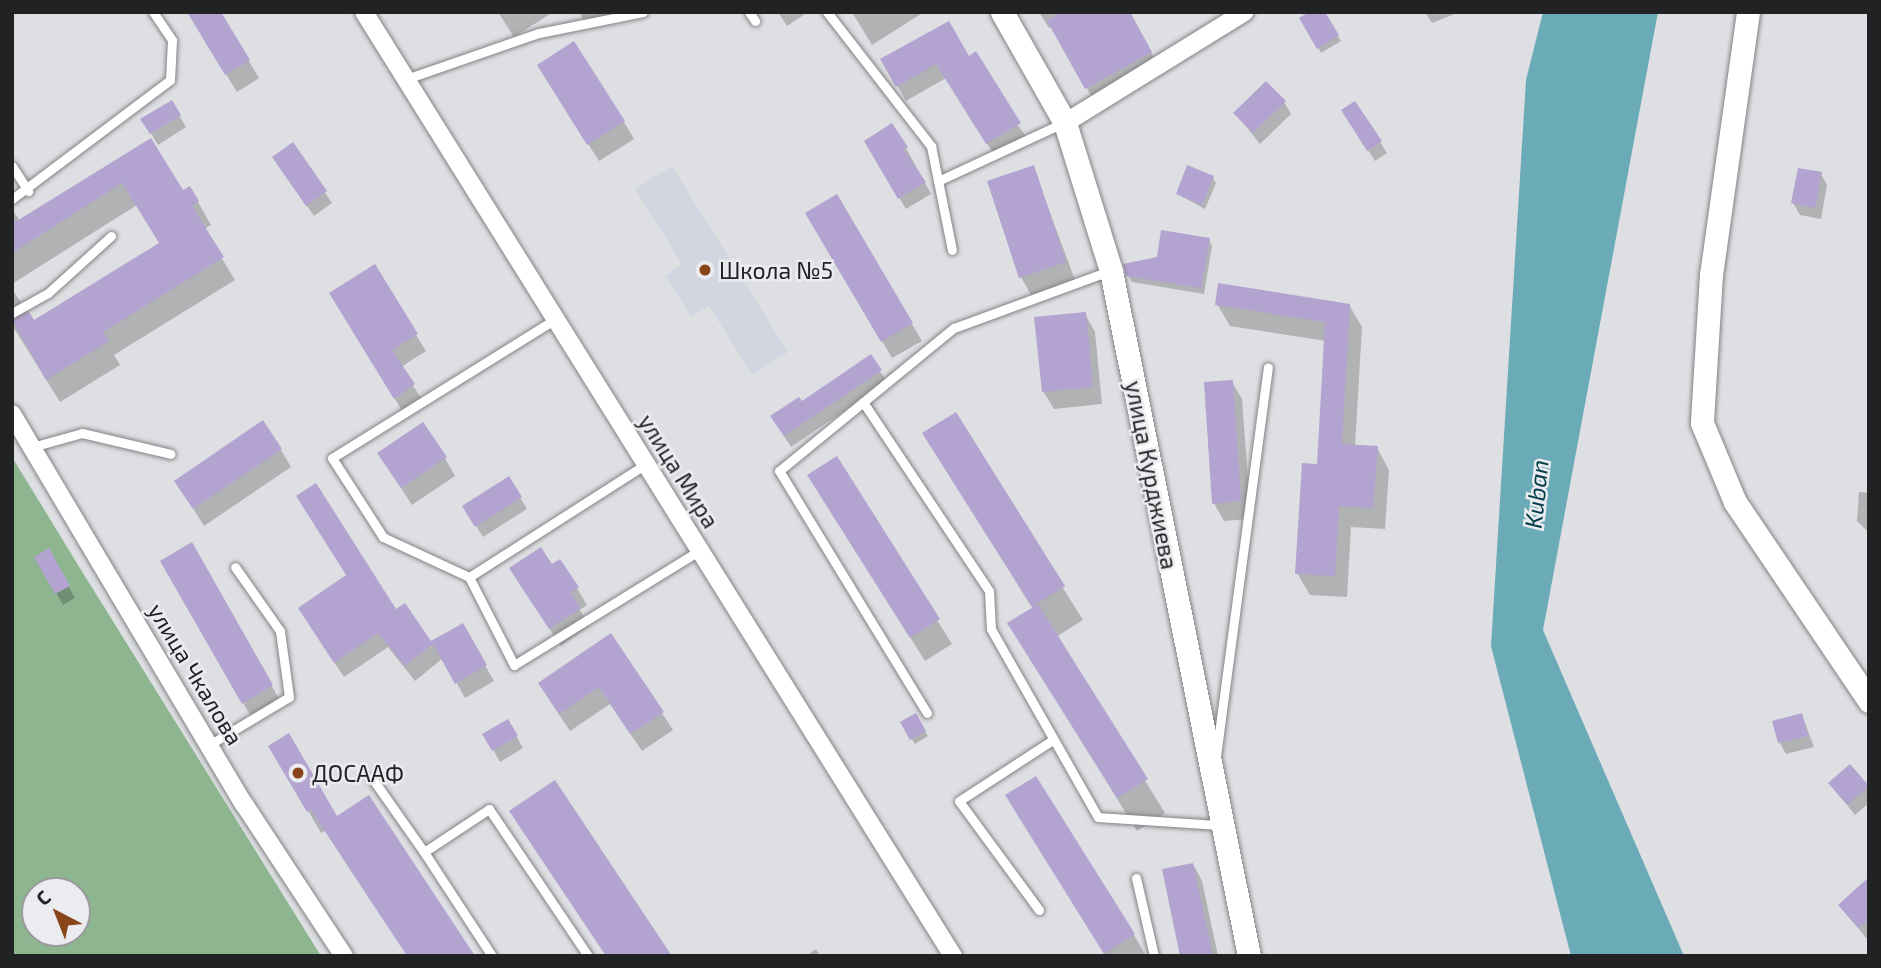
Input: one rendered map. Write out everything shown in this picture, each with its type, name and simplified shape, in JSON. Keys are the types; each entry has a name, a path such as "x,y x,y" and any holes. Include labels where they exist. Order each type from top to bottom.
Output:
{"street":[{"name":"улица Мира","path":"364,12 953,956"},
{"name":"улица Курджиева","path":"1002,12 1065,123 1111,271 1249,956"},
{"path":"1065,123 1245,12"},
{"path":"1748,12 1711,274 1702,423 1735,502 1869,701"},
{"name":"улица Чкалова","path":"12,414 209,745 344,956"}],"lane":[{"path":"12,199 28,191 170,80 172,40 153,12"},
{"path":"406,79 539,33 643,12"},
{"path":"827,12 931,146 952,250"},
{"path":"938,181 1065,123"},
{"path":"12,166 28,191"},
{"path":"12,313 48,293 111,236"},
{"path":"927,713 779,471 954,328 1111,271"},
{"path":"554,320 332,458 383,537 469,577 514,665 700,550"},
{"path":"1213,778 1268,368"},
{"path":"863,402 989,592 991,629 1098,817 1223,826"},
{"path":"32,447 82,433 171,454"},
{"path":"469,577 646,464"},
{"path":"209,745 289,696 280,631 234,567"},
{"path":"1039,910 959,801 1054,739"},
{"path":"372,778 492,956"},
{"path":"424,852 489,809 588,956"},
{"path":"1136,878 1154,956"}],"shaded area":[{"name":"Школа №5","path":"672,166 788,352 752,375 709,306 691,317 666,276 682,264 635,189"}],"green space":[{"path":"12,457 78,565 321,956 12,956"}],"water":[{"name":"Kuban","path":"1543,12 1658,12 1543,630 1684,956 1571,956 1491,646 1526,80"}],"building":[{"path":"187,12 221,12 250,60 225,75"},
{"path":"1062,12 1130,12 1152,52 1085,89 1047,21"},
{"path":"1309,12 1325,12 1339,35 1317,49 1299,18"},
{"path":"949,21 969,56 976,51 1021,123 986,144 936,64 896,87 880,59"},
{"path":"574,41 625,121 587,145 537,65"},
{"path":"1266,81 1286,101 1253,133 1233,113"},
{"path":"172,100 181,115 150,134 140,119"},
{"path":"1355,101 1382,141 1367,151 1341,110"},
{"path":"892,123 908,147 903,149 926,182 898,199 864,141"},
{"path":"151,138 183,190 190,186 199,201 192,206 224,257 103,332 109,341 46,380 12,320 29,312 34,320 159,243 122,183 12,253 12,224"},
{"path":"293,142 327,191 306,206 272,157"},
{"path":"1034,165 1066,262 1019,278 987,181"},
{"path":"1187,165 1214,176 1202,205 1176,194"},
{"path":"1798,168 1822,172 1815,208 1791,203"},
{"path":"837,194 913,323 881,342 805,213"},
{"path":"1161,230 1210,238 1201,288 1126,276 1123,264 1157,257"},
{"path":"375,264 418,334 392,350 415,384 394,399 329,293"},
{"path":"1218,283 1350,304 1342,444 1378,446 1373,508 1339,506 1335,576 1295,574 1302,463 1317,464 1325,322 1215,305"},
{"path":"1086,312 1093,387 1042,392 1034,317"},
{"path":"871,354 882,370 784,436 770,416 799,397 802,401"},
{"path":"1233,380 1241,501 1212,504 1204,382"},
{"path":"956,412 1065,586 1032,607 922,433"},
{"path":"263,420 282,449 193,509 174,481"},
{"path":"423,422 447,457 401,488 377,453"},
{"path":"837,456 940,619 910,638 807,475"},
{"path":"509,476 522,497 475,527 462,506"},
{"path":"316,483 396,609 405,603 431,641 463,623 487,665 455,684 433,644 405,666 378,633 334,663 298,608 346,575 296,496"},
{"path":"192,542 273,685 242,704 160,561"},
{"path":"541,547 552,564 560,559 579,587 570,592 581,608 549,629 509,568"},
{"path":"49,548 70,586 55,594 34,557"},
{"path":"1038,604 1148,779 1117,798 1007,623"},
{"path":"611,633 664,712 630,734 599,687 559,714 538,683"},
{"path":"916,713 926,731 910,740 900,722"},
{"path":"1802,713 1808,736 1778,743 1772,721"},
{"path":"508,719 518,736 492,751 482,734"},
{"path":"289,733 337,816 369,795 475,956 407,956 311,810 307,812 268,746"},
{"path":"1850,764 1869,786 1847,805 1828,783"},
{"path":"1036,776 1135,934 1104,954 1005,795"},
{"path":"555,780 672,956 606,956 509,811"},
{"path":"1193,863 1213,956 1180,956 1162,869"},
{"path":"1869,877 1869,918 1858,928 1838,905"}],"place":[{"name":"Школа №5","path":"705,270"},
{"name":"ДОСААФ","path":"298,773"}]}
